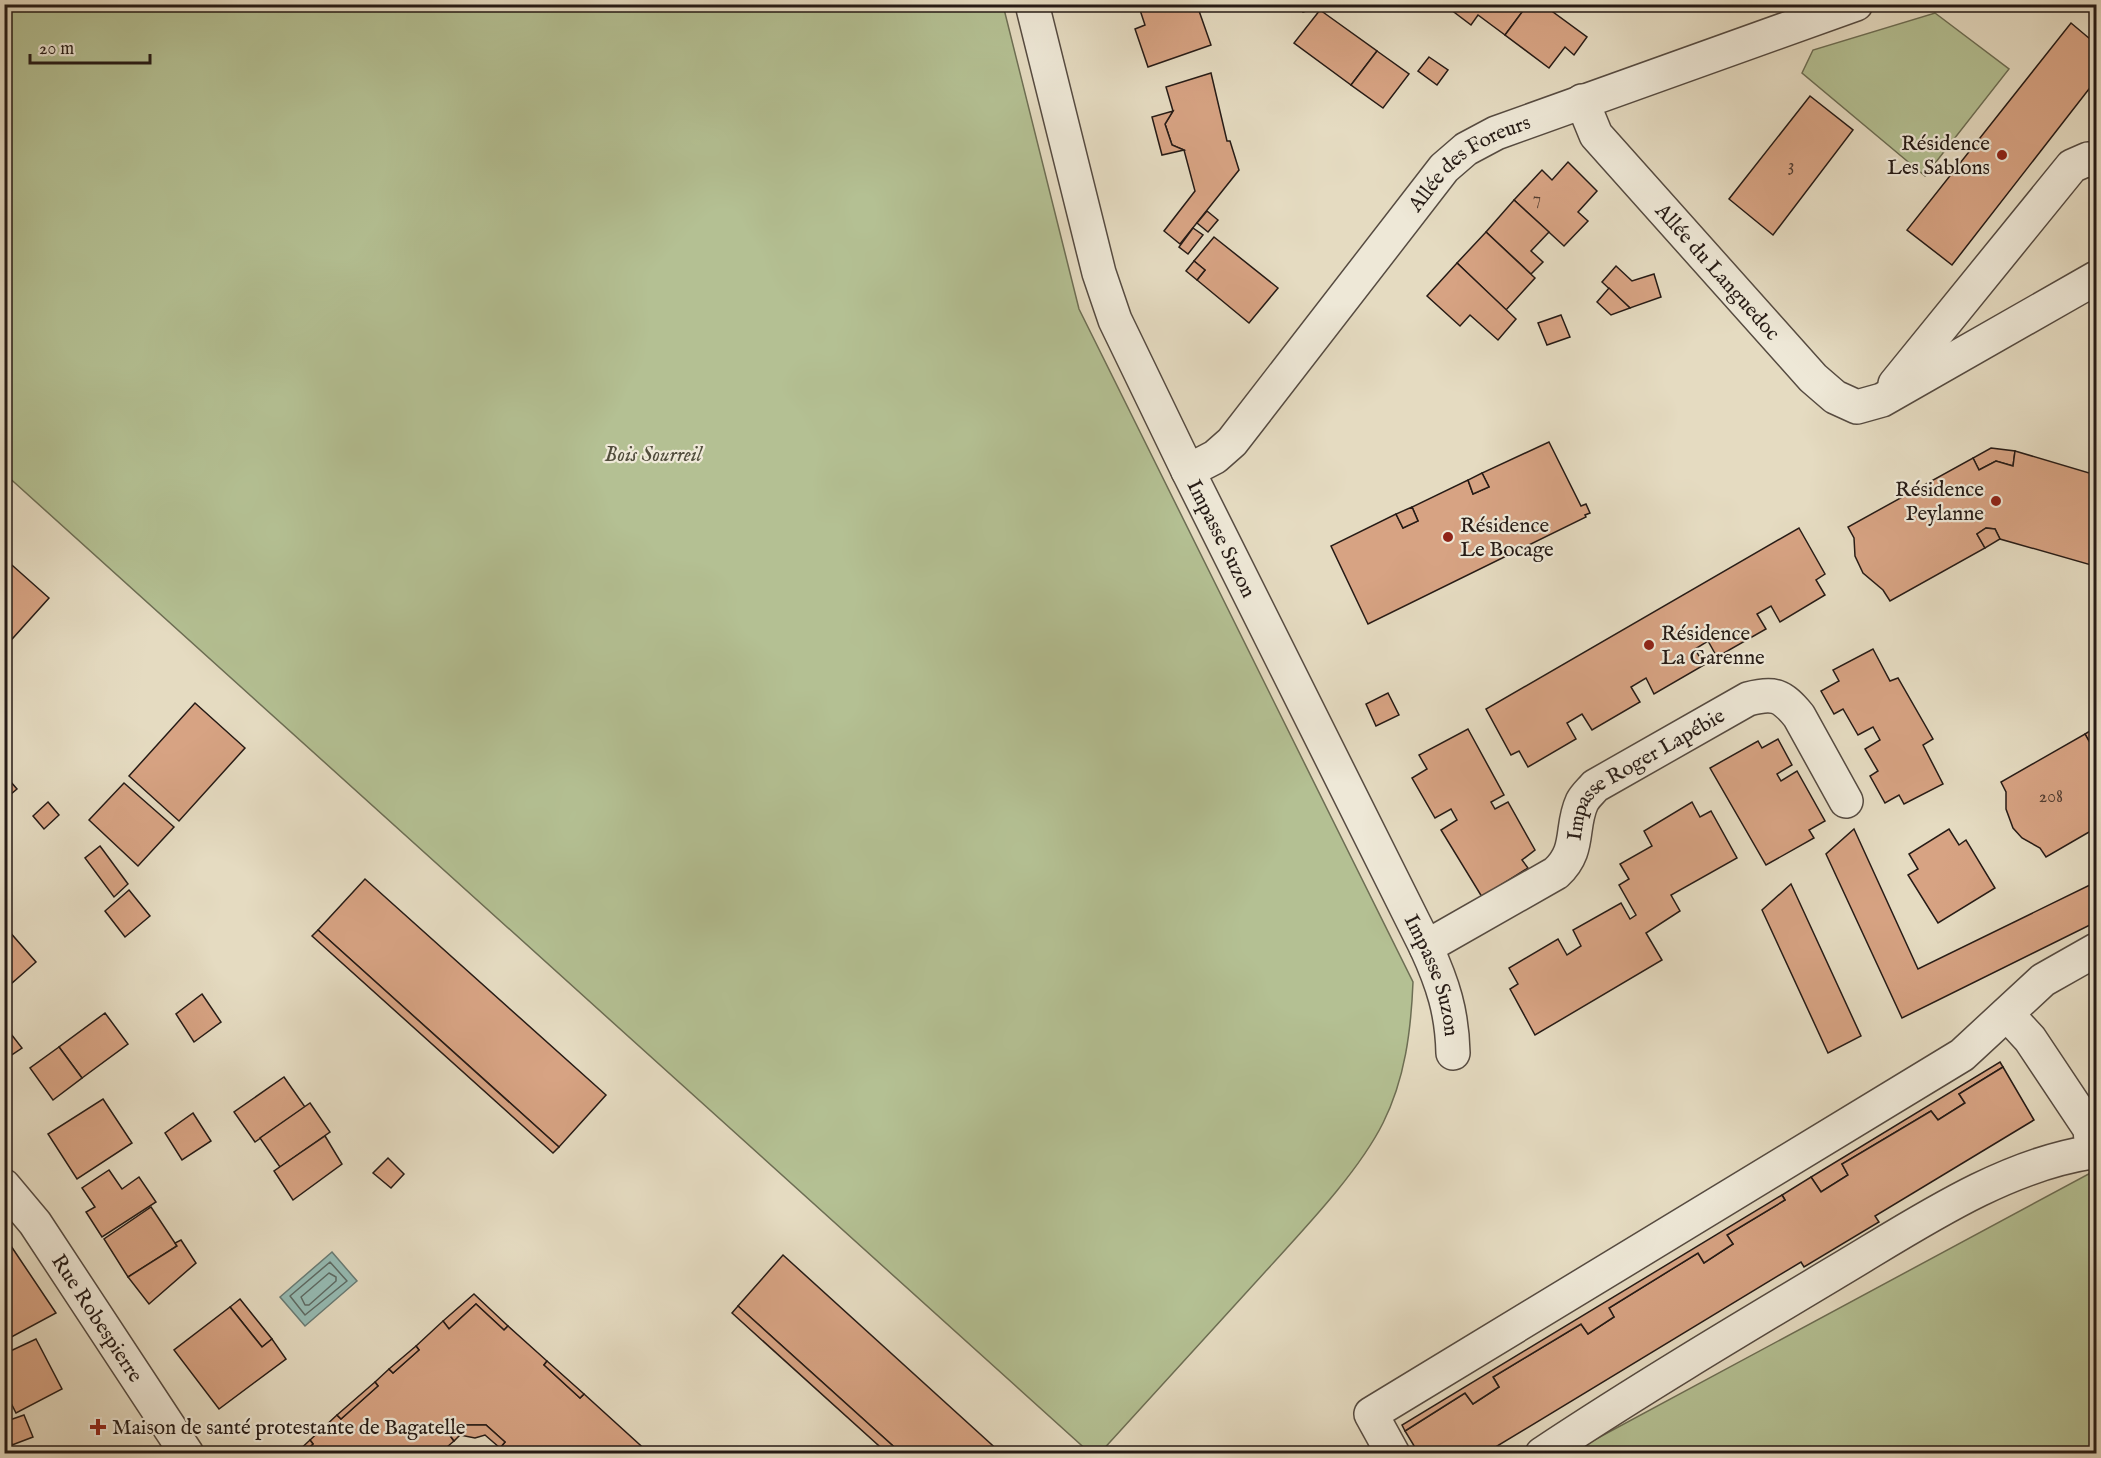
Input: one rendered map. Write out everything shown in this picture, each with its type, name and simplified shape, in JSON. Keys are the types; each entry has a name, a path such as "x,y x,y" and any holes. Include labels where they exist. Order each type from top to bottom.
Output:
{"street":[{"name":"Impasse Suzon","path":"1032,4 1100,273 1115,320 1426,947 1441,980 1452,1021 1453,1053"},
{"name":"Allée des Foreurs","path":"1188,471 1215,457 1232,442 1444,168 1466,149 1496,133 1582,101 1856,4"},
{"name":"Allée du Languedoc","path":"1582,101 1596,135 1813,378 1835,397 1857,406 1882,400 2097,278"},
{"path":"1882,400 2072,166 2088,159 2097,162"},
{"name":"Impasse Roger Lapébie","path":"1426,947 1557,873 1568,862 1583,801 1595,786 1748,699 1764,694 1777,695 1789,703 1799,716 1846,801"},
{"path":"1393,1454 1371,1414 1962,1055 2043,980 2097,950"},
{"path":"1542,1454 1641,1388 1971,1192 2071,1155 2094,1152 2090,1129 2030,1039 2007,1014"},
{"name":"Rue Robespierre","path":"7,1194 35,1223 187,1454"}],"green space":[{"name":"Bois Sourreil","path":"5,4 1003,5 1079,309 1413,982 1411,1019 1402,1072 1391,1106 1372,1142 1345,1181 1312,1220 1100,1453 1090,1453 5,474"},
{"path":"1935,13 2009,69 1925,176 1802,73 1813,50"},
{"path":"2096,1170 2096,1453 1570,1453"}],"water":[{"path":"332,1252 357,1281 305,1326 280,1297"}],"building":[{"path":"1138,4 1185,4 1187,11 1198,8 1211,45 1148,67 1135,29 1145,25"},
{"path":"1300,4 1325,4 1325,5 1303,12"},
{"path":"1447,4 1528,4 1505,35 1478,15 1471,25 1446,6"},
{"path":"1528,4 1542,4 1587,37 1574,55 1565,47 1549,68 1505,35"},
{"path":"1320,10 1377,51 1351,85 1294,43"},
{"name":"Résidence Les Sablons","path":"2071,23 2096,44 2096,80 1952,265 1907,230"},
{"path":"1377,51 1409,74 1383,108 1351,85"},
{"path":"1429,57 1448,70 1437,85 1418,71"},
{"path":"1211,73 1227,141 1230,141 1239,170 1180,244 1164,231 1195,191 1184,150 1172,145 1165,124 1173,111 1166,87"},
{"path":"1810,96 1853,130 1773,235 1729,199"},
{"path":"1173,111 1165,124 1172,145 1184,150 1162,155 1152,117"},
{"path":"1568,162 1597,191 1578,212 1588,221 1564,246 1514,200 1542,170 1552,180"},
{"path":"1514,200 1549,232 1531,251 1543,262 1531,274 1486,232"},
{"path":"1207,211 1218,220 1208,232 1197,223"},
{"path":"1193,228 1203,235 1188,254 1179,247"},
{"path":"1486,232 1535,278 1506,310 1457,263"},
{"path":"1214,237 1278,288 1249,323 1197,280 1205,270 1194,261"},
{"path":"1194,261 1205,270 1197,280 1186,271"},
{"path":"1457,263 1516,319 1498,340 1470,315 1460,326 1427,296"},
{"path":"1616,266 1632,281 1654,274 1661,297 1630,308 1602,282"},
{"path":"1609,288 1630,308 1611,315 1597,302"},
{"path":"1561,315 1570,337 1547,345 1538,323"},
{"name":"Résidence Le Bocage","path":"1549,442 1581,506 1586,504 1590,513 1368,624 1331,546 1396,514 1403,528 1418,521 1412,507 1468,480 1473,494 1489,487 1482,473"},
{"path":"1991,448 2015,451 2013,466 1996,461 1979,470 1973,458"},
{"name":"Résidence Peylanne","path":"2015,451 2096,475 2096,569 2095,566 2000,539 1995,529 1986,528 1977,534 1985,548 1890,601 1883,590 1863,573 1855,556 1854,538 1848,527 1973,458 1979,470 1996,461 2013,466"},
{"path":"1482,473 1489,487 1473,494 1468,480"},
{"path":"1412,507 1418,521 1403,528 1396,514"},
{"name":"Résidence La Garenne","path":"1799,528 1825,574 1816,580 1825,595 1780,622 1771,606 1757,614 1766,629 1717,657 1708,641 1695,649 1704,665 1654,694 1646,678 1631,687 1640,702 1592,730 1582,714 1567,723 1576,739 1528,767 1519,751 1511,755 1486,709"},
{"path":"1986,528 1995,529 2000,539 1985,548 1977,534"},
{"path":"4,558 49,598 4,648"},
{"name":"Résidence La Garenne","path":"1873,649 1890,681 1898,678 1933,739 1923,745 1943,784 1904,804 1899,795 1885,803 1870,776 1878,771 1865,749 1880,740 1873,727 1858,735 1843,709 1834,714 1821,691 1839,681 1833,670"},
{"path":"1388,693 1399,715 1376,726 1366,704"},
{"path":"195,703 245,748 179,821 129,776"},
{"path":"2096,727 2096,748 2094,750 2085,734"},
{"path":"1468,729 1504,795 1491,802 1495,809 1508,802 1535,850 1522,860 1528,868 1482,897 1441,830 1457,820 1451,809 1435,818 1412,778 1427,769 1419,755"},
{"path":"2085,734 2094,750 2096,748 2096,828 2046,857 2040,848 2022,838 2013,828 2006,809 2006,792 2001,782"},
{"path":"1778,739 1792,765 1777,774 1781,781 1797,771 1825,821 1809,830 1814,838 1766,865 1710,768 1758,741 1762,748"},
{"path":"4,774 17,789 4,800"},
{"path":"124,783 174,827 138,866 89,820"},
{"path":"48,802 59,815 44,829 33,816"},
{"path":"1692,802 1700,817 1711,811 1737,858 1671,895 1680,911 1646,933 1662,960 1535,1035 1510,989 1518,984 1509,968 1558,939 1567,955 1581,946 1573,930 1621,903 1630,919 1636,915 1619,885 1629,879 1620,864 1652,846 1644,831"},
{"path":"1854,829 1918,969 2096,882 2096,922 1902,1018 1826,854"},
{"path":"1949,829 1959,845 1966,840 1995,888 1938,923 1908,875 1918,869 1909,854"},
{"path":"100,846 128,884 114,897 85,858"},
{"path":"365,879 606,1095 559,1147 318,930"},
{"path":"1791,884 1861,1036 1828,1053 1762,910"},
{"path":"129,890 150,916 125,937 105,911"},
{"path":"8,930 36,962 4,990 4,933"},
{"path":"318,930 559,1147 553,1153 312,936"},
{"path":"202,994 221,1022 194,1042 176,1014"},
{"path":"105,1013 128,1044 82,1078 59,1047"},
{"path":"4,1025 22,1048 4,1060"},
{"path":"59,1047 82,1078 53,1100 30,1068"},
{"path":"2000,1062 2003,1067 1959,1094 1965,1103 1938,1120 1931,1111 1842,1164 1848,1175 1821,1192 1811,1177"},
{"path":"2003,1067 2034,1120 1875,1216 1879,1222 1804,1267 1801,1262 1484,1454 1419,1454 1405,1431 1465,1393 1473,1404 1499,1387 1493,1377 1581,1324 1588,1334 1614,1317 1609,1308 1698,1253 1704,1263 1733,1244 1727,1235 1785,1200 1782,1195 1811,1177 1821,1192 1848,1175 1842,1164 1931,1111 1938,1120 1965,1103 1959,1094"},
{"path":"284,1077 305,1107 255,1142 234,1112"},
{"path":"103,1099 132,1143 77,1179 48,1134"},
{"path":"310,1103 330,1132 280,1167 260,1138"},
{"path":"193,1113 211,1141 182,1160 165,1133"},
{"path":"325,1136 342,1164 293,1200 274,1171"},
{"path":"388,1158 404,1174 391,1188 373,1173"},
{"path":"109,1170 122,1189 139,1177 156,1202 102,1237 86,1212 95,1207 82,1188"},
{"path":"1782,1195 1785,1200 1727,1235 1733,1244 1704,1263 1698,1253 1609,1308 1614,1317 1588,1334 1581,1324 1493,1377 1499,1387 1473,1404 1465,1393 1405,1431 1402,1425"},
{"path":"151,1207 177,1246 128,1277 104,1239"},
{"path":"181,1240 196,1263 149,1304 128,1277 177,1246 175,1243"},
{"path":"4,1244 11,1246 56,1313 4,1341"},
{"path":"783,1255 1002,1454 902,1454 738,1306"},
{"path":"474,1294 508,1326 504,1330 476,1304 449,1329 443,1321"},
{"path":"240,1299 272,1339 262,1347 230,1307"},
{"path":"476,1304 504,1330 508,1326 547,1361 544,1365 580,1398 584,1394 650,1454 506,1454 500,1448 505,1442 486,1425 459,1425 449,1434 454,1441 439,1454 436,1450 432,1454 302,1454 313,1444 310,1440 337,1415 341,1419 378,1386 375,1382 389,1369 393,1373 419,1350 416,1346 443,1321 449,1329"},
{"path":"738,1306 902,1454 888,1454 732,1313"},
{"path":"230,1307 262,1347 272,1339 286,1359 219,1409 174,1350"},
{"path":"36,1339 62,1389 16,1413 4,1389 4,1354"},
{"path":"416,1346 419,1350 393,1373 389,1369"},
{"path":"547,1361 584,1394 580,1398 544,1365"},
{"path":"375,1382 378,1386 341,1419 337,1415"},
{"path":"24,1415 33,1437 12,1445 4,1422"},
{"path":"4,1424 12,1445 4,1447"},
{"path":"459,1425 486,1425 505,1442 500,1448 485,1435 475,1438 460,1435 454,1441 449,1434"},
{"path":"310,1440 313,1444 302,1454 295,1454"}],"place":[{"name":"Résidence Les Sablons","path":"2002,155"},
{"name":"Résidence Peylanne","path":"1996,501"},
{"name":"Résidence Le Bocage","path":"1448,537"},
{"name":"Résidence La Garenne","path":"1649,645"},
{"name":"Maison de santé protestante de Bagatelle","path":"98,1427"}]}
